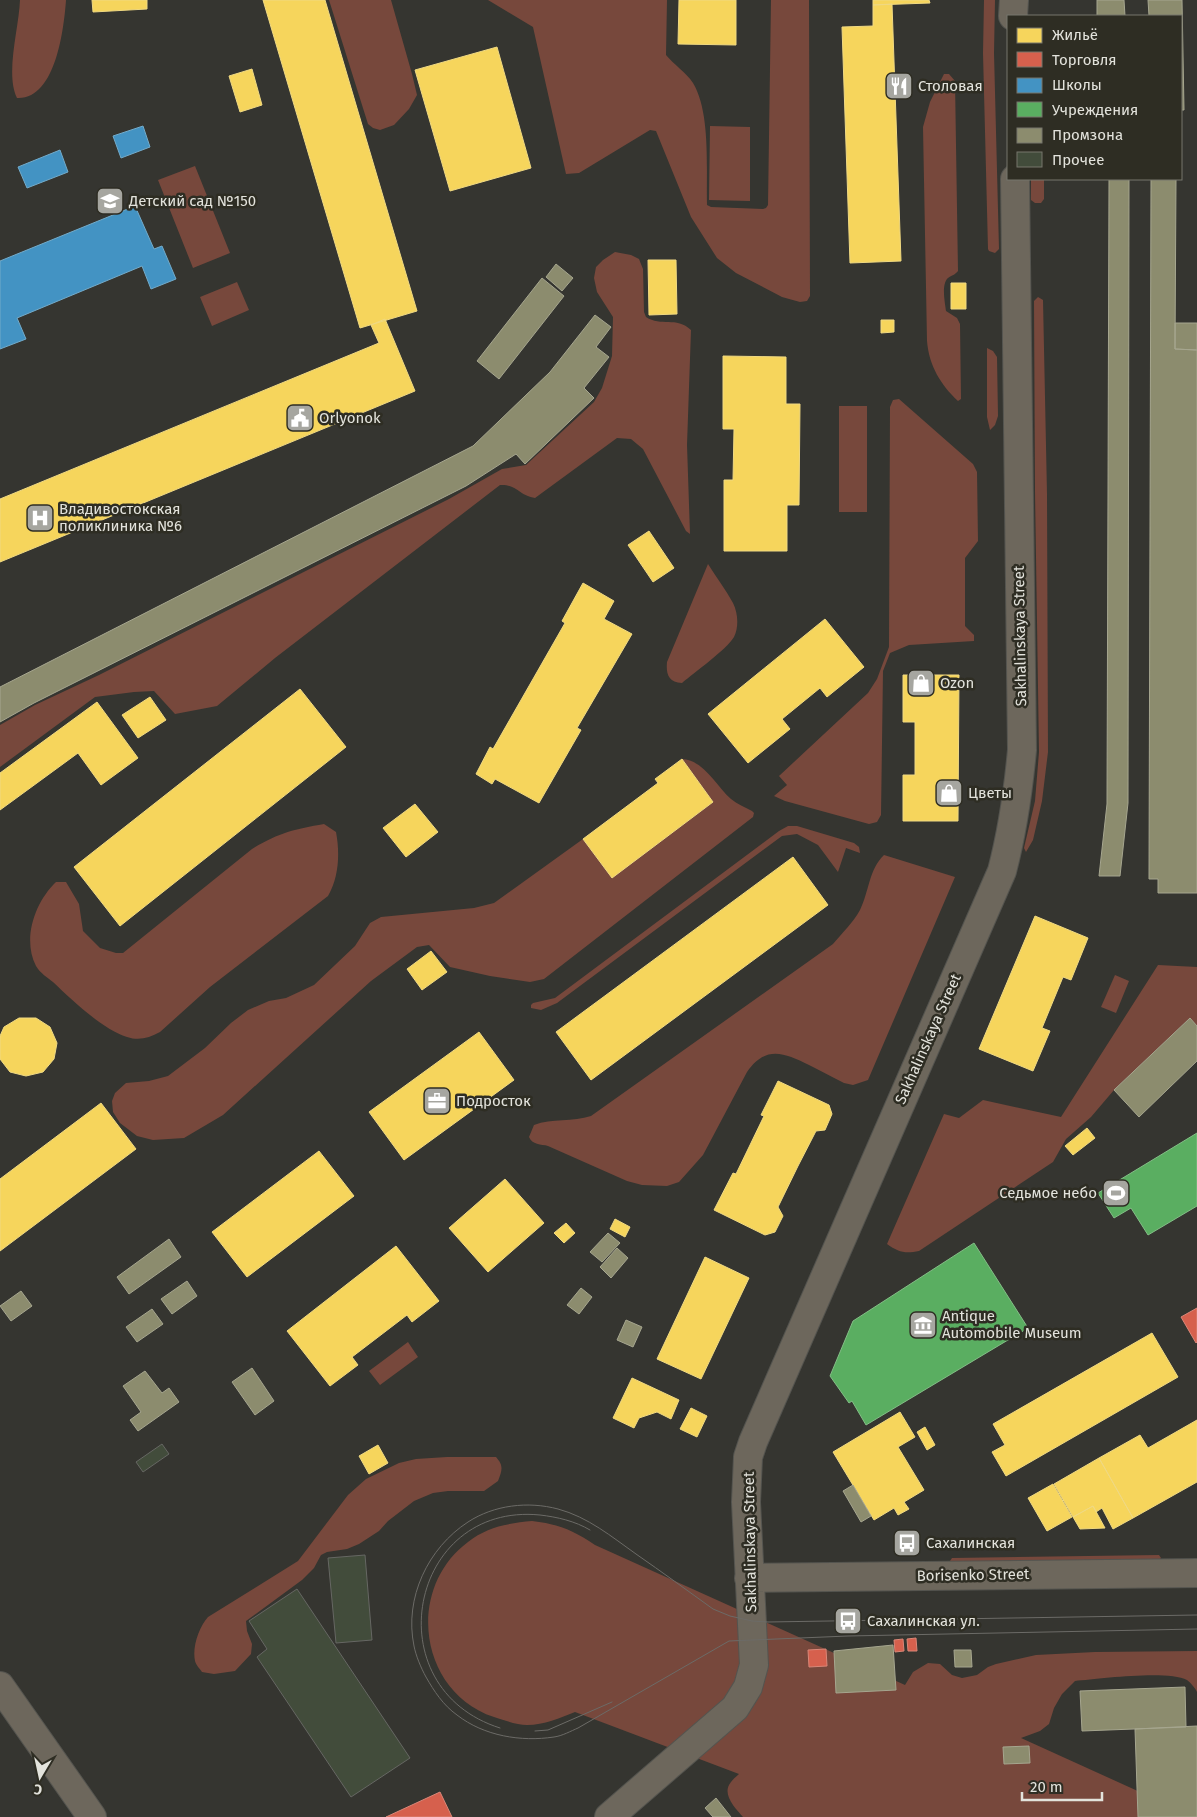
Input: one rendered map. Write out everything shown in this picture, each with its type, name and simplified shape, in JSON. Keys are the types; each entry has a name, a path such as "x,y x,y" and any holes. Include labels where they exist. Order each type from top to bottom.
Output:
{"main road":[{"path":"1013,15 1014,0"},
{"name":"Sakhalinskaya Street","path":"609,1817 735,1708 748,1687 754,1665 746,1502 748,1457 1002,870 1012,832 1022,750 1014,180"},
{"name":"Borisenko Street","path":"750,1578 1197,1573"},
{"path":"0,1686 92,1817"}],"shaded area":[{"path":"20,0 66,0 60,44 49,75 41,87 30,96 17,98 12,76 12,64"},
{"path":"329,0 391,0 417,95 409,109 394,125 380,130 368,124"},
{"path":"488,0 667,0 666,55 693,83 703,110 706,142 707,205 711,207 763,209 768,205 771,0 809,0 810,296 807,301 800,302 782,297 736,273 717,258 691,217 656,131 650,130 579,173 566,174 533,27"},
{"path":"984,0 995,0 994,53 999,249 995,253 988,249 983,53"},
{"path":"944,74 949,74 955,81 958,271 946,281 944,294 946,311 957,318 960,324 961,399 958,401 941,382 933,367 927,341 923,127 930,102"},
{"path":"710,126 750,127 750,201 709,200"},
{"path":"195,166 230,253 193,268 158,180"},
{"path":"1031,180 1044,180 1044,199 1041,203 1035,203 1031,200"},
{"path":"615,252 631,255 639,259 643,269 644,312 646,317 657,321 680,323 691,330 687,445 690,534 686,531 643,449 631,439 617,438 535,498 525,495 510,486 500,485 275,658 217,706 175,714 154,691 95,697 0,767 0,725 35,705 99,675 449,499 502,469 526,465 594,402 602,388 612,356 613,317 597,292 594,278 596,267"},
{"path":"237,282 249,310 212,326 200,297"},
{"path":"1038,297 1043,300 1047,494 1048,752 1042,801 1033,840 1026,852 1024,848 1035,801 1039,752 1034,301"},
{"path":"987,348 993,351 997,357 998,416 995,425 990,430 987,417"},
{"path":"899,399 973,464 977,472 978,541 965,558 965,626 974,635 974,641 909,645 890,653 883,671 881,815 877,822 869,824 785,801 774,796 787,785 779,776 868,693 877,679 889,647 890,407 893,400"},
{"path":"839,406 867,406 867,512 839,512"},
{"path":"708,564 735,607 737,616 736,633 730,642 717,654 682,683 677,682 669,677 667,662"},
{"path":"682,759 690,760 697,764 709,774 725,794 738,804 752,811 754,813 753,817 544,979 530,982 450,967 429,945 417,947 371,981 223,1115 184,1138 153,1140 137,1136 120,1123 113,1112 112,1101 115,1093 126,1083 149,1081 168,1076 205,1048 231,1023 248,1010 269,1001 286,998 314,985 355,946 370,923 381,917 474,908 494,903 583,839 612,877 713,802"},
{"path":"324,824 336,832 338,848 338,865 332,889 328,896 210,987 156,1034 136,1039 108,1028 78,1005 36,966 30,944 33,921 42,900 56,882 66,882 79,904 83,931 100,948 123,953 252,849 287,832"},
{"path":"788,826 797,826 854,843 859,847 860,853 846,848 838,872 818,845 797,834 782,836 557,1003 541,1010 531,1008 533,1003 555,998"},
{"path":"884,855 955,877 868,1080 853,1085 844,1083 791,1057 776,1054 761,1058 747,1072 703,1155 679,1182 667,1186 642,1185 627,1181 530,1140 529,1137 534,1125 548,1121 591,1116 833,944 851,924 860,910 875,867"},
{"path":"1158,965 1197,967 1197,1026 1190,1018 1114,1090 1091,1117 1066,1139 1053,1162 919,1251 902,1252 887,1244 944,1114 959,1118 983,1100 1061,1117"},
{"path":"1115,975 1129,981 1116,1013 1101,1007"},
{"path":"408,1342 418,1357 380,1385 369,1371"},
{"path":"496,1457 502,1468 498,1481 484,1491 433,1493 414,1501 388,1521 379,1531 359,1544 321,1555 314,1568 302,1580 246,1621 247,1631 252,1644 251,1654 235,1671 214,1674 202,1672 195,1661 194,1650 199,1632 208,1617 298,1561 348,1495 366,1479 399,1463 416,1459"},
{"path":"532,1521 558,1526 580,1535 595,1545 905,1685 913,1672 928,1663 940,1664 952,1675 962,1678 977,1675 996,1664 1036,1655 1095,1652 1197,1651 1197,1692 1187,1680 1177,1677 1149,1675 1075,1681 1062,1694 1054,1708 1049,1724 1040,1731 1021,1738 1195,1817 743,1817 728,1796 728,1787 739,1774 575,1712 552,1721 533,1725 519,1724 494,1717 469,1704 449,1686 436,1663 429,1638 429,1611 435,1586 448,1562 468,1542 498,1527"},
{"path":"1159,1555 1161,1558 1159,1560 950,1562 952,1558"}],"building: Жильё":[{"path":"92,0 147,0 147,9 93,12"},
{"path":"263,0 325,0 417,311 360,328"},
{"path":"679,0 736,0 736,45 678,44"},
{"path":"873,0 929,0 930,3 873,5"},
{"path":"892,4 901,261 850,263 842,27 873,26 873,5"},
{"path":"497,47 531,168 450,191 415,70"},
{"path":"252,69 262,105 240,112 229,76"},
{"path":"648,260 676,260 677,314 649,315"},
{"path":"951,283 966,283 966,309 951,309"},
{"path":"385,319 415,391 0,562 0,499 379,343 371,325"},
{"path":"881,320 894,320 894,332 881,333"},
{"path":"723,356 786,357 786,404 800,404 799,505 787,505 787,551 724,551 724,480 733,480 734,429 723,429"},
{"path":"649,531 674,568 653,582 628,545"},
{"path":"583,583 614,601 604,619 632,634 577,728 581,730 539,803 495,779 492,784 476,774 490,747 493,749 565,623 562,621"},
{"path":"825,619 864,667 827,697 820,688 782,719 790,729 748,763 708,714"},
{"path":"903,675 959,675 958,821 903,821 903,775 915,775 915,722 903,722"},
{"path":"300,689 346,747 120,926 74,867"},
{"path":"150,697 166,720 138,738 122,715"},
{"path":"97,702 138,758 101,785 78,753 0,810 0,773"},
{"path":"682,759 713,802 612,878 583,839 658,783 655,779"},
{"path":"415,804 438,832 406,857 383,828"},
{"path":"793,857 828,905 591,1080 556,1032"},
{"path":"1035,916 1088,938 1071,980 1063,977 1042,1028 1050,1031 1033,1071 979,1049"},
{"path":"431,951 447,972 422,990 407,969"},
{"path":"19,1018 36,1018 50,1027 57,1043 54,1059 43,1072 26,1076 10,1072 0,1059 0,1036 4,1027"},
{"path":"479,1032 514,1080 404,1160 369,1112"},
{"path":"778,1081 829,1105 832,1114 825,1130 816,1131 778,1207 783,1216 775,1232 765,1235 714,1210 733,1173 736,1174 764,1116 761,1115"},
{"path":"101,1103 136,1149 0,1251 0,1179"},
{"path":"1087,1128 1095,1138 1073,1155 1065,1146"},
{"path":"319,1151 354,1196 247,1277 212,1232"},
{"path":"505,1179 544,1223 488,1272 449,1228"},
{"path":"615,1219 630,1227 625,1237 610,1229"},
{"path":"566,1223 575,1233 564,1243 554,1233"},
{"path":"396,1246 439,1301 412,1322 407,1315 352,1357 358,1365 330,1386 287,1331"},
{"path":"705,1257 749,1278 701,1379 657,1359"},
{"path":"1152,1333 1178,1377 1006,1476 992,1452 1005,1445 993,1424"},
{"path":"632,1378 679,1400 671,1419 657,1412 639,1418 634,1428 613,1418"},
{"path":"691,1408 707,1416 697,1437 680,1429"},
{"path":"900,1412 915,1437 898,1447 924,1490 904,1502 909,1509 898,1515 894,1508 874,1520 833,1452"},
{"path":"1197,1420 1197,1482 1133,1518 1099,1458 1140,1435 1148,1448"},
{"path":"925,1427 935,1445 927,1450 917,1432"},
{"path":"378,1445 388,1463 369,1474 359,1456"},
{"path":"1099,1458 1133,1518 1113,1529 1102,1508 1096,1512 1093,1506 1073,1517 1054,1484"},
{"path":"1053,1484 1072,1517 1047,1531 1028,1498"},
{"path":"1093,1506 1105,1528 1080,1529 1073,1517"}],"building: Торговля":[{"path":"1197,1308 1197,1342 1196,1343 1181,1317"},
{"path":"916,1638 917,1651 908,1651 907,1639"},
{"path":"903,1639 904,1651 895,1652 894,1640"},
{"path":"826,1649 827,1666 809,1667 808,1650"},
{"path":"440,1792 452,1817 386,1817"}],"building: Школы":[{"path":"143,126 150,147 121,158 113,136"},
{"path":"60,150 68,172 27,188 18,167"},
{"path":"135,206 154,249 162,246 176,279 151,289 142,266 17,318 26,339 0,349 0,261"}],"building: Учреждения":[{"path":"1197,1133 1197,1206 1148,1235 1131,1208 1114,1218 1098,1193"},
{"path":"974,1243 1028,1328 866,1425 852,1401 849,1403 830,1376 853,1321"}],"building: Промзона":[{"path":"1097,0 1124,0 1125,15 1097,15"},
{"path":"1148,0 1182,0 1184,110 1182,110 1182,15 1149,15"},
{"path":"1109,180 1129,180 1128,803 1120,876 1099,876 1107,804"},
{"path":"1151,180 1176,180 1175,349 1197,350 1197,893 1158,893 1158,879 1149,879"},
{"path":"556,264 573,278 562,291 546,277"},
{"path":"542,278 564,296 499,379 477,361"},
{"path":"595,315 611,327 596,347 609,357 584,388 594,398 525,464 516,454 466,486 34,703 0,722 0,687 473,446 550,372"},
{"path":"1175,323 1197,323 1197,350 1175,349"},
{"path":"1190,1018 1197,1026 1197,1061 1139,1117 1114,1090"},
{"path":"608,1233 620,1243 602,1262 590,1252"},
{"path":"169,1239 181,1257 129,1294 117,1277"},
{"path":"617,1248 628,1258 611,1278 600,1267"},
{"path":"187,1281 197,1296 172,1314 161,1299"},
{"path":"581,1288 592,1297 579,1314 567,1305"},
{"path":"21,1291 32,1306 11,1321 0,1306"},
{"path":"152,1309 163,1324 137,1342 126,1327"},
{"path":"626,1320 642,1327 633,1347 617,1340"},
{"path":"252,1368 274,1401 255,1415 232,1382"},
{"path":"145,1371 162,1393 169,1388 179,1402 138,1431 130,1420 141,1412 123,1386"},
{"path":"853,1485 871,1516 861,1522 843,1491"},
{"path":"893,1645 896,1690 836,1693 834,1651"},
{"path":"954,1650 971,1650 972,1667 955,1667"},
{"path":"1185,1687 1186,1727 1082,1731 1080,1691"},
{"path":"1197,1726 1197,1817 1138,1817 1135,1729"},
{"path":"1029,1746 1030,1763 1004,1764 1003,1747"},
{"path":"716,1798 731,1817 713,1817 705,1808"}],"building: Прочее":[{"path":"162,1444 169,1454 143,1472 136,1462"},
{"path":"365,1555 372,1640 336,1643 328,1558"},
{"path":"297,1589 410,1758 351,1797 257,1657 267,1649 249,1621"}],"tram line":[{"path":"1197,1615 752,1621 730,1616 713,1609 590,1522 558,1509 523,1505 500,1508 478,1516 454,1533 441,1546 422,1576 416,1593 412,1628 414,1646 421,1666 432,1687 447,1707 468,1722 491,1733 529,1739 557,1736 578,1728 729,1641 848,1636 1197,1629"},
{"path":"500,1728 460,1707 434,1676 422,1640 423,1602 436,1566 461,1537 495,1519 540,1515 566,1520 590,1530"},
{"path":"535,1731 548,1730 612,1702"}],"place":[{"name":"Столовая","path":"899,86"},
{"name":"Детский сад №150","path":"110,201"},
{"name":"Orlyonok","path":"300,418"},
{"name":"Владивостокская поликлиника №6","path":"40,518"},
{"name":"Ozon","path":"921,683"},
{"name":"Цветы","path":"949,793"},
{"name":"Подросток","path":"437,1101"},
{"name":"Седьмое небо","path":"1116,1193"},
{"name":"Antique Automobile Museum","path":"923,1325"},
{"name":"Сахалинская","path":"907,1543"},
{"name":"Сахалинская ул.","path":"848,1621"}]}
